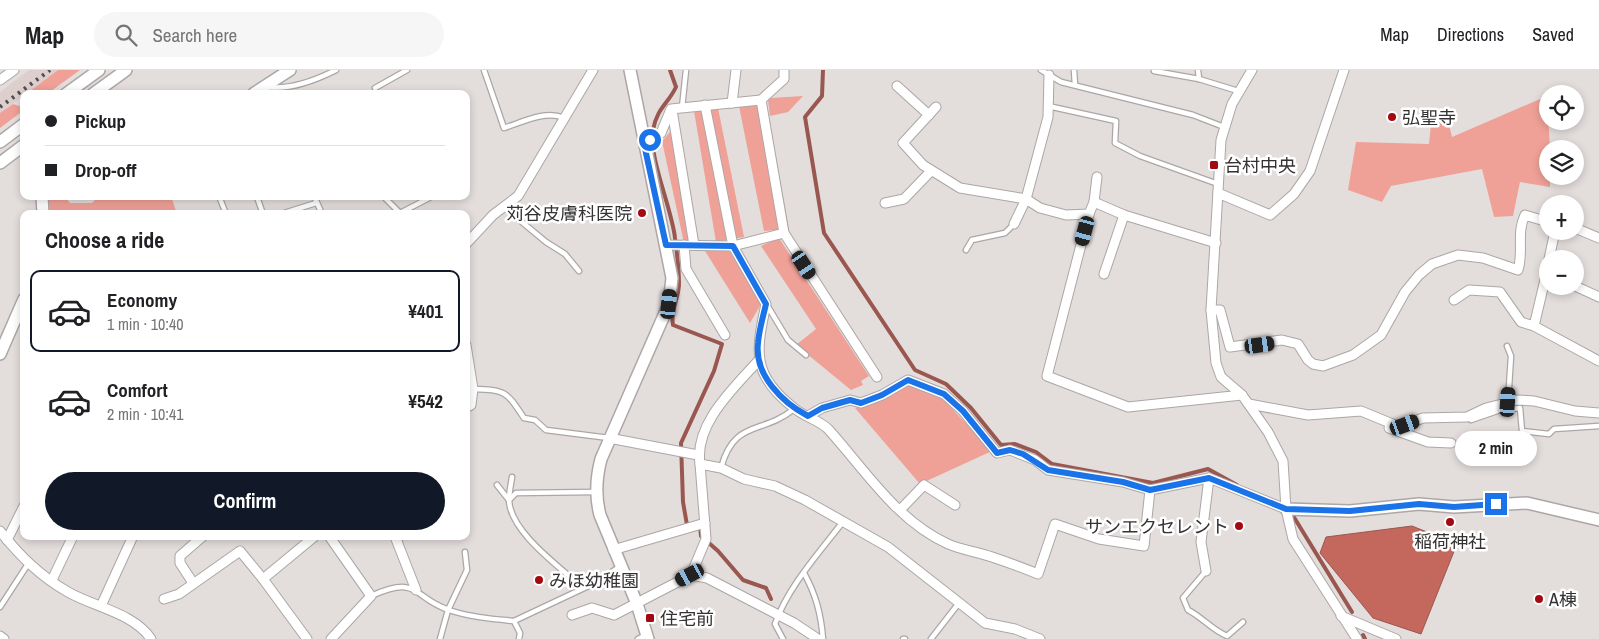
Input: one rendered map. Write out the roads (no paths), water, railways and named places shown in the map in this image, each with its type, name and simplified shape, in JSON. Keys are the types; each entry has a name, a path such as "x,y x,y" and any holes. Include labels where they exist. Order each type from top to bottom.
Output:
{"street":[{"path":"0,80 14,70"},
{"path":"72,90 99,70"},
{"path":"98,90 126,70"},
{"path":"261,90 290,70"},
{"path":"470,240 493,215 505,208 518,196 593,70"},
{"path":"630,70 672,278 669,304 609,438 596,478 600,515 619,567 637,604 644,638"},
{"path":"732,103 736,70"},
{"path":"672,109 761,100 784,79 784,70"},
{"path":"1252,70 1238,91 1224,127 1218,189 1211,310 1218,370 1221,377 1242,395 1249,404 1268,432 1283,461 1286,509 1293,539 1340,616 1357,639"},
{"path":"1218,189 1270,215 1294,194 1310,171 1344,70"},
{"path":"1014,224 1026,199 1039,153 1048,106 1049,76"},
{"path":"898,86 928,115"},
{"path":"761,100 784,233 877,377"},
{"path":"705,105 733,246 766,304 758,344 758,360 764,375 794,409 827,428 870,480 900,510 949,544 1038,574 1055,524 1099,539 1144,546 1150,490"},
{"path":"936,107 903,143 931,171 960,188 1026,199 1040,208 1066,215 1089,214"},
{"path":"644,144 661,133 672,109"},
{"path":"672,109 694,245"},
{"path":"0,142 20,130"},
{"path":"0,163 20,148"},
{"path":"885,203 904,199 931,171"},
{"path":"1098,177 1094,202 1089,214 1047,376 1128,407 1242,395"},
{"path":"1094,202 1124,215 1216,243"},
{"path":"1104,274 1124,215"},
{"path":"1211,310 1220,310 1230,347 1282,340 1298,344 1308,360 1323,366 1353,355 1382,335 1405,292 1419,275 1432,264 1458,255 1483,258 1518,270 1521,260 1519,225 1525,215 1539,219"},
{"path":"1584,232 1599,238"},
{"path":"666,245 733,246 784,233"},
{"path":"684,245 686,269 725,335"},
{"path":"1454,300 1468,290 1500,292 1520,322 1534,326 1599,361"},
{"path":"1584,290 1599,297"},
{"path":"1534,326 1541,295"},
{"path":"0,354 20,308"},
{"path":"572,615 592,608 614,615 690,575 706,539 699,460 704,431 734,387 758,360"},
{"path":"470,368 474,389 470,405"},
{"path":"808,416 822,408 850,400 861,403 882,395 908,380 944,394 963,411 997,453 1010,450 1029,457 1048,470 1123,482 1150,490 1209,478 1286,509 1350,511 1419,504 1454,507 1527,503 1599,519"},
{"path":"1249,404 1308,415 1361,411 1395,425 1405,425 1422,418 1467,417 1486,408 1508,402 1534,401 1575,411 1599,413"},
{"path":"1376,418 1379,425 1428,442 1451,443"},
{"path":"609,438 699,460 744,478 775,486 805,500 842,523 888,547 985,623 1015,629 1040,639"},
{"path":"1206,571 1202,542 1209,478"},
{"path":"900,510 924,484 956,505"},
{"path":"7,540 20,514"},
{"path":"613,550 705,523"},
{"path":"0,531 28,564 85,601 101,606 144,629 151,639"},
{"path":"52,580 71,540"},
{"path":"101,606 131,540"},
{"path":"193,582 180,562 180,556 199,540"},
{"path":"263,579 310,540"},
{"path":"331,639 371,596 332,540"},
{"path":"396,540 416,590"},
{"path":"164,599 178,594 240,551 307,639"},
{"path":"690,575 707,578 778,615 818,639"},
{"path":"1340,616 1396,639"},
{"path":"0,636 4,639"}],"lane":[{"path":"267,87 276,88 318,79 336,70"},
{"path":"374,88 406,70"},
{"path":"484,70 504,128 543,116 555,114 564,118"},
{"path":"682,108 686,70"},
{"path":"1041,70 1049,76 1075,86 1193,115 1224,127"},
{"path":"1074,70 1075,86"},
{"path":"1198,70 1200,79"},
{"path":"1154,71 1200,79 1238,91"},
{"path":"1048,106 1116,121 1115,143 1140,156 1218,189"},
{"path":"315,200 320,210"},
{"path":"387,200 397,210"},
{"path":"406,210 424,200"},
{"path":"294,210 316,203"},
{"path":"505,208 546,242 565,254 579,271"},
{"path":"966,250 972,240 1005,234 1014,224"},
{"path":"766,304 788,340 806,356"},
{"path":"1507,346 1511,356 1508,402"},
{"path":"474,389 495,390 508,394 524,418 534,420 546,430 609,438"},
{"path":"1467,417 1471,420 1500,410 1520,408 1522,431 1549,434 1554,429 1599,426"},
{"path":"720,468 726,450 736,438 753,427 784,417 794,409"},
{"path":"512,477 509,500 514,520 522,532 583,588"},
{"path":"497,485 509,500"},
{"path":"509,500 516,493 597,492"},
{"path":"783,639 774,624 778,615 804,573 842,523"},
{"path":"440,639 448,610 467,570 465,552"},
{"path":"0,607 28,564"},
{"path":"371,596 394,588 410,587 448,610 514,621 597,582 619,567"},
{"path":"1206,571 1183,598 1188,610 1216,632 1226,636 1243,622"},
{"path":"804,573 814,592 821,612 823,639"},
{"path":"931,639 960,603"},
{"path":"514,621 520,633 519,639"}],"waterway":[{"path":"670,70 676,87 657,116 652,141 657,168 673,226 677,255 679,284 672,320 673,325 722,344 714,371 681,443 683,502 687,525 689,524"},
{"path":"823,70 822,96 805,117 824,233 915,370 946,384 971,408 1001,445 1015,444 1036,452 1052,464 1153,483 1208,469 1237,485"},
{"path":"1292,514 1352,612"},
{"path":"700,526 701,536 718,551 743,580 766,588 771,599"},
{"path":"1363,635 1365,639"}],"railway":[{"path":"23,90 50,70"},
{"path":"0,107 20,92"}],"place":[{"name":"弘聖寺","path":"1392,117"},
{"name":"台村中央","path":"1214,165"},
{"name":"苅谷皮膚科医院","path":"642,213"},
{"name":"稲荷神社","path":"1450,522"},
{"name":"サンエクセレント","path":"1239,526"},
{"name":"みほ幼稚園","path":"539,580"},
{"name":"A棟","path":"1539,599"},
{"name":"住宅前","path":"650,618"}]}
